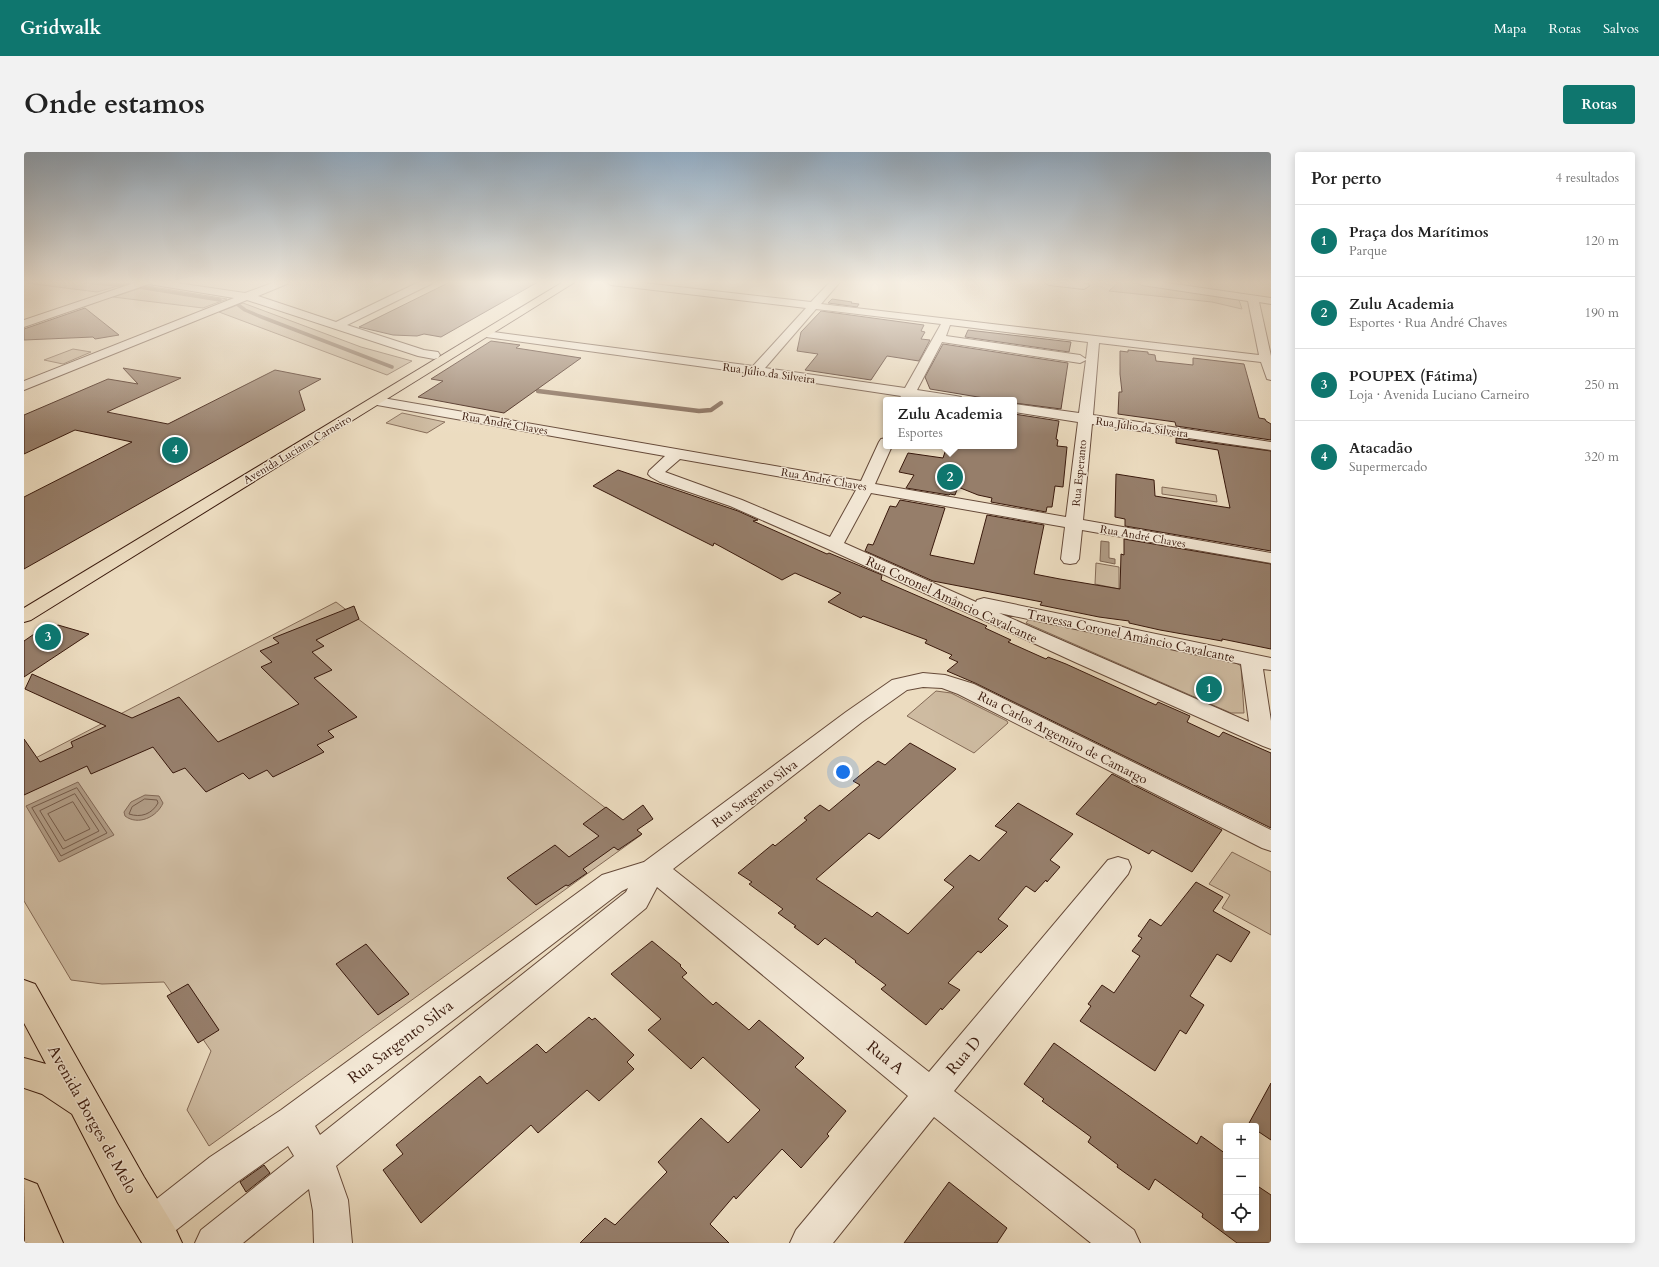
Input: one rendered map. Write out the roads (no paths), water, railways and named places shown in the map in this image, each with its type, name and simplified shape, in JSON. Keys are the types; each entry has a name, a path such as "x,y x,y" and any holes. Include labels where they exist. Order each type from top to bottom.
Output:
{"main road":[{"name":"Avenida Luciano Carneiro","path":"24,616 377,401 417,371 434,355 472,333"},
{"name":"Avenida Luciano Carneiro","path":"24,600 417,371 486,334"},
{"name":"Avenida Borges de Melo","path":"24,993 131,1190 158,1234"},
{"path":"24,1073 40,1076 59,1086 85,1106"},
{"path":"24,1197 44,1243"}],"street":[{"path":"24,386 156,333"},
{"path":"359,333 422,353 434,355"},
{"path":"756,370 788,333"},
{"path":"906,396 941,333"},
{"path":"1041,333 1268,359"},
{"path":"1261,333 1271,376"},
{"name":"Rua Júlio da Silveira","path":"486,334 756,370 918,397"},
{"path":"938,338 1080,359"},
{"name":"Rua Esperanto","path":"1070,559 1094,339"},
{"name":"Rua André Chaves","path":"377,401 1271,558"},
{"name":"Rua Júlio da Silveira","path":"1017,408 1271,446"},
{"path":"834,546 866,487 883,449"},
{"name":"Rua Coronel Amâncio Cavalcante","path":"676,454 657,471 656,474 666,479 736,503 945,595 1084,659 1267,739"},
{"name":"Travessa Coronel Amâncio Cavalcante","path":"945,595 1261,662"},
{"path":"1261,662 1267,739"},
{"name":"Rua Carlos Argemiro de Camargo","path":"854,718 900,685 923,680 945,682 966,689 1271,841"},
{"name":"Rua Sargento Silva","path":"158,1234 223,1170 292,1122 612,883 654,869 854,718"},
{"name":"Rua D","path":"808,1243 1118,867"},
{"name":"Rua Sargento Silva","path":"214,1243 636,900 654,869"},
{"name":"Rua A","path":"654,869 931,1094 1121,1243"},
{"path":"292,1122 316,1160 328,1193 333,1222 333,1243"}],"water":[{"path":"1101,541 1109,542 1109,558 1115,559 1115,564 1100,561"},
{"path":"78,782 114,835 59,862 26,806"},
{"path":"145,795 159,796 163,803 160,808 152,816 141,820 130,819 125,816 124,812 131,802"}],"waterway":[{"path":"303,333 392,367"},
{"path":"538,391 699,411 711,410 721,403"}],"place":[{"name":"Atacadão","path":"175,450"},
{"name":"Zulu Academia","path":"950,477"},
{"name":"POUPEX (Fátima)","path":"48,637"},
{"name":"Praça dos Marítimos","path":"1209,689"}]}
